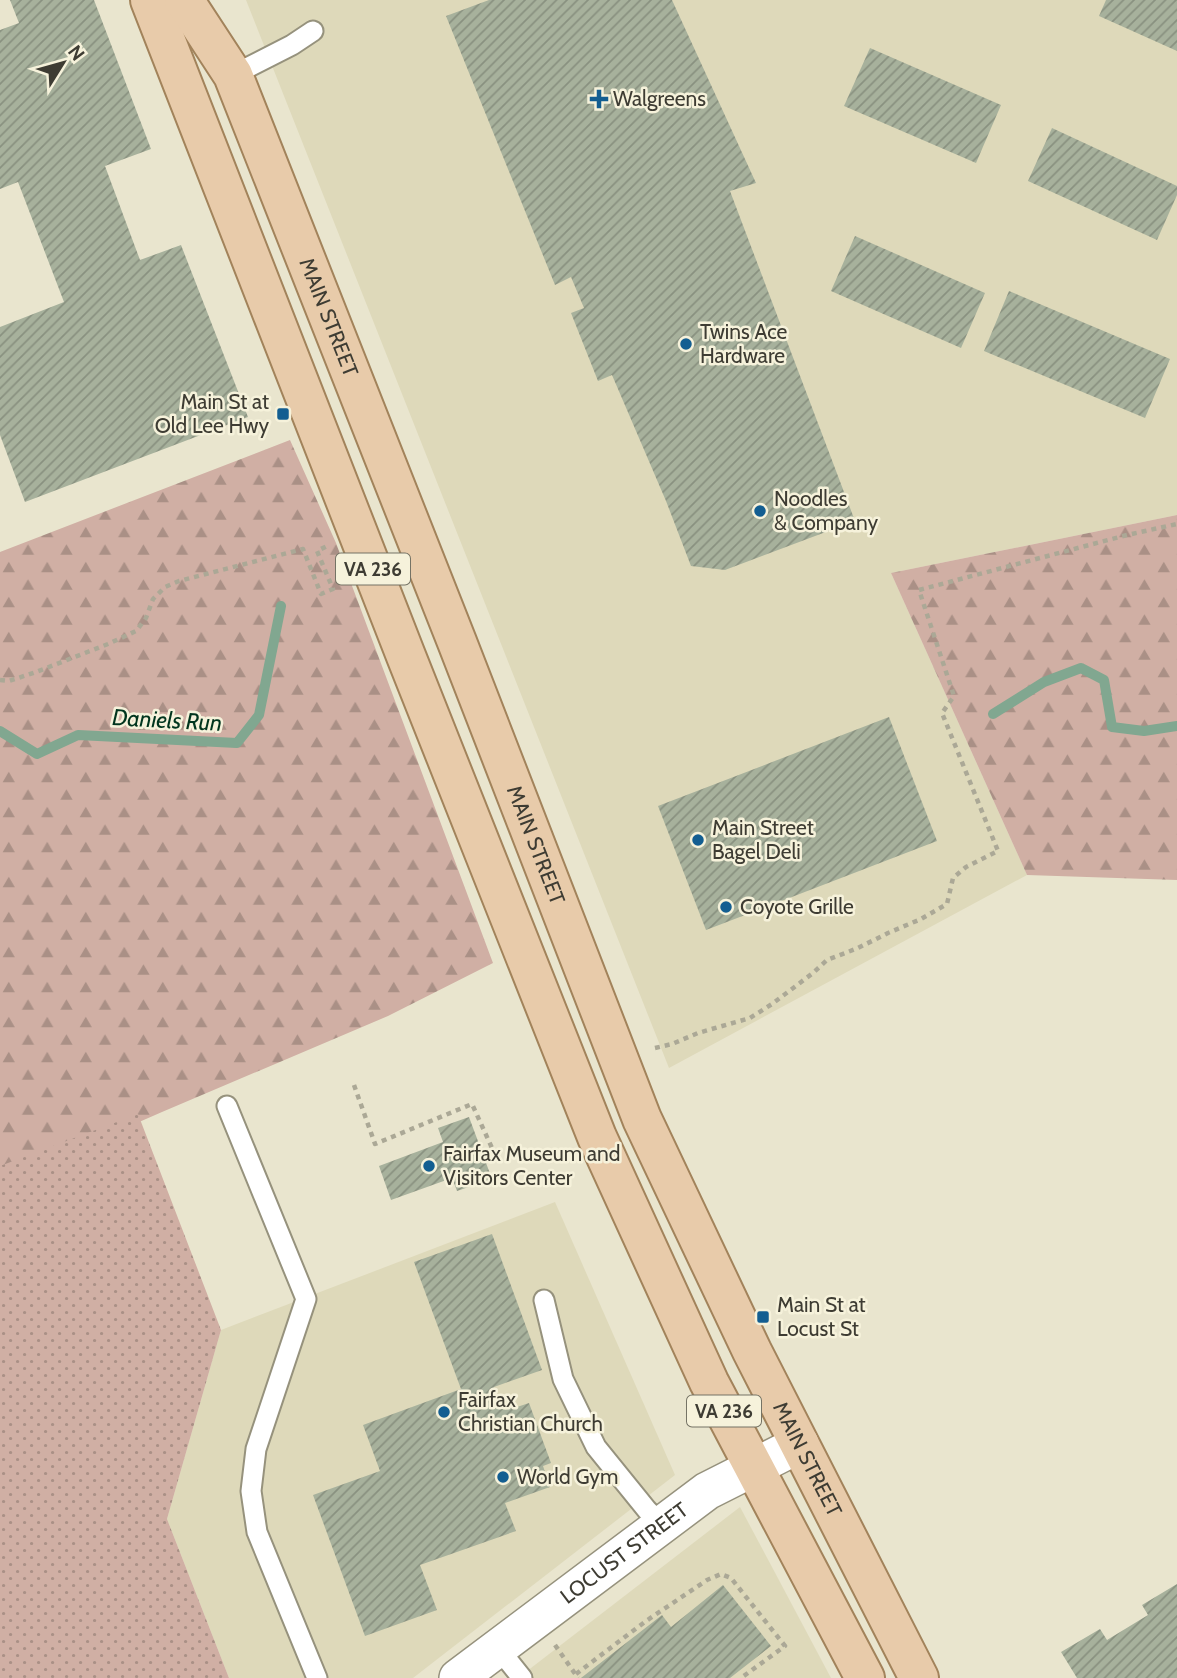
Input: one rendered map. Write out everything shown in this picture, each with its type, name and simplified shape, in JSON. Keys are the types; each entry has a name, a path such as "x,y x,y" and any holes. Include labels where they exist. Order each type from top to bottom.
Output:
{"main road":[{"name":"VA 236","path":"150,0 597,1137 709,1382 865,1678"},
{"name":"MAIN STREET","path":"184,0 233,75 448,618 642,1119 752,1351 919,1678"},
{"name":"VA 236","path":"202,0 233,75"}],"street":[{"name":"LOCUST STREET","path":"458,1678 708,1491 800,1444"}],"lane":[{"path":"233,75 292,45 313,31"},
{"path":"227,1106 306,1299 256,1450 251,1491 257,1532 317,1678"},
{"path":"544,1300 563,1378 596,1447 662,1525"},
{"path":"498,1648 522,1678"}],"path":[{"path":"654,1048 750,1018 827,960 921,919 947,904 953,878 966,867 998,851 942,713 954,696 919,590 1113,538 1177,524"},
{"path":"0,680 9,681 36,672 136,631 146,618 153,599 165,587 179,581 303,549 321,594 333,589 317,551"},
{"path":"354,1085 375,1144 472,1104 492,1148"},
{"path":"552,1642 577,1676 646,1621 707,1580 721,1574 731,1578 785,1646 741,1678"}],"shaded area":[{"path":"246,0 1177,0 1177,515 891,573 1027,875 669,1068"},
{"path":"555,1202 675,1475 413,1678 229,1678 167,1519 221,1330"},
{"path":"740,1507 831,1678 518,1678"}],"green space":[{"path":"290,440 336,543 493,963 388,1016 11,1178 0,1179 0,552"},
{"path":"1177,515 1177,880 1027,875 891,573"},
{"path":"138,1114 221,1330 167,1519 229,1678 0,1678 0,1166"}],"building":[{"path":"10,0 94,0 151,149 105,166 140,260 181,245 248,417 25,502 0,435 0,327 64,302 18,182 0,189 0,30 19,23"},
{"path":"489,0 672,0 756,183 730,191 855,521 725,570 691,566 612,375 598,381 571,313 584,308 571,277 555,285 446,16"},
{"path":"1106,0 1177,0 1177,51 1099,16"},
{"path":"870,48 1001,105 976,163 844,106"},
{"path":"1052,128 1177,186 1177,195 1157,240 1028,181"},
{"path":"855,236 985,293 961,348 831,291"},
{"path":"1009,291 1170,359 1145,418 984,351"},
{"path":"889,717 937,841 706,930 658,806"},
{"path":"469,1117 492,1179 457,1191 452,1178 391,1200 379,1166 443,1142 438,1128"},
{"path":"492,1234 542,1370 494,1387 500,1403 514,1398 517,1407 529,1403 551,1463 543,1466 550,1487 505,1503 516,1531 420,1565 437,1610 365,1636 313,1495 380,1471 363,1425 461,1389 414,1262"},
{"path":"1177,1584 1177,1678 1077,1678 1061,1652 1100,1629 1107,1640 1148,1615 1142,1605"},
{"path":"723,1585 771,1646 730,1678 581,1678 662,1615 671,1627"}],"waterway":[{"name":"Daniels Run","path":"0,731 37,754 78,735 237,743 259,715 281,606"},
{"name":"Daniels Run","path":"993,714 1044,682 1081,668 1104,680 1112,727 1144,731 1177,726"}],"place":[{"name":"Walgreens","path":"599,99"},
{"name":"Twins Ace Hardware","path":"686,344"},
{"name":"Main St at Old Lee Hwy","path":"283,414"},
{"name":"Noodles & Company","path":"760,511"},
{"name":"Main Street Bagel Deli","path":"698,840"},
{"name":"Coyote Grille","path":"726,907"},
{"name":"Fairfax Museum and Visitors Center","path":"429,1166"},
{"name":"Main St at Locust St","path":"763,1317"},
{"name":"Fairfax Christian Church","path":"444,1412"},
{"name":"World Gym","path":"503,1477"}]}
